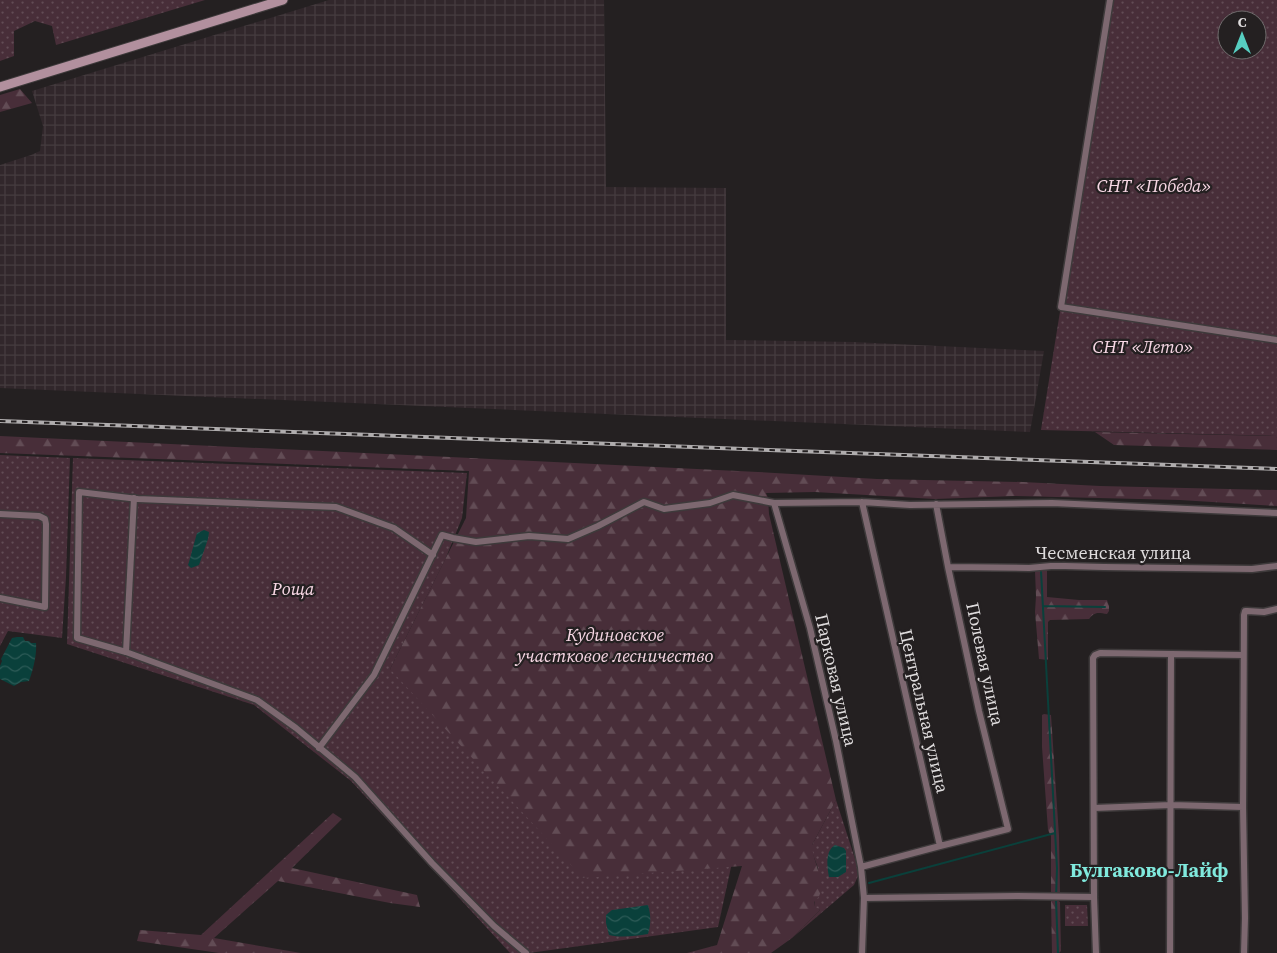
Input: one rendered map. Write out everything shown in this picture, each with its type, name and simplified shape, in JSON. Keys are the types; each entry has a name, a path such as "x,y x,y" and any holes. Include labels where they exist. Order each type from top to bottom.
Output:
{"main road":[{"path":"0,87 282,0"}],"street":[{"path":"1110,0 1061,307 1277,340"},
{"path":"433,555 394,528 336,508 134,498 79,492 77,638 126,652 257,700 296,728 355,778 432,863 494,926 526,953"},
{"path":"319,748 374,675 442,535 476,542 529,536 568,538 598,526 644,502 664,508 710,503 733,495 774,503 862,502 910,505 1052,503 1277,513"},
{"path":"126,652 134,498"},
{"name":"Центральная улица","path":"862,502 940,846"},
{"name":"Парковая улица","path":"774,503 810,628 836,741 861,867 864,898 862,953"},
{"name":"Полевая улица","path":"936,504 979,711 1008,829 940,846"},
{"path":"0,514 39,516 45,519 46,524 45,607 0,598"},
{"name":"Чесменская улица","path":"948,567 1029,568 1065,566 1257,569 1277,566"},
{"path":"1244,953 1244,615 1245,612 1264,612 1277,609"},
{"path":"1096,953 1093,658 1100,653 1243,655"},
{"path":"1170,953 1171,655"},
{"path":"1094,808 1171,805 1243,807"},
{"path":"861,867 940,846"},
{"path":"864,898 1094,897"}],"shaded area":[{"path":"329,0 604,0 606,187 726,188 726,340 853,342 1044,351 1030,432 0,388 0,165 40,151 43,126 32,91"}],"green space":[{"path":"0,0 205,0 56,45 52,26 35,21 14,31 14,56 0,61"},
{"path":"1110,0 1277,0 1277,436 1041,430"},
{"path":"20,89 32,103 0,112 0,95"},
{"path":"1095,432 1277,436 1277,450 1114,445"},
{"name":"Кудиновское участковое лесничество","path":"0,436 877,479 1277,490 1277,506 1180,500 1015,496 935,499 815,492 766,493 769,514 836,800 812,845 821,883 819,897 814,902 814,906 820,910 792,938 771,953 687,953 717,945 742,866 583,878 390,669 466,518 469,471 0,453"},
{"path":"0,455 70,458 62,638 8,631 0,646"},
{"name":"Роща","path":"73,458 467,473 462,518 445,560 390,669 733,858 718,927 529,953 510,953 351,781 254,705 67,644"},
{"path":"1037,569 1047,569 1047,597 1107,600 1109,606 1107,614 1095,614 1089,619 1050,620 1048,622 1048,660 1039,659 1035,612 1035,571"},
{"path":"1042,715 1051,715 1059,836 1060,893 1051,893 1051,836 1048,830 1042,747"},
{"path":"836,800 856,862 858,876 854,885 792,938 820,910 814,907 818,868 812,852 812,845"},
{"path":"333,813 342,819 292,868 417,895 420,907 278,881 214,938 301,953 219,953 137,941 140,930 201,935"},
{"path":"1056,899 1060,902 1061,951 1059,953 1052,953 1051,900"},
{"path":"1065,905 1087,905 1088,926 1065,926"}],"water":[{"path":"204,530 209,532 208,539 199,565 191,568 188,565 197,533"},
{"path":"23,637 25,641 36,643 36,652 29,681 21,682 14,686 0,679 0,666 1,659 12,638"},
{"path":"835,845 844,848 846,851 846,872 838,877 829,877 828,855"},
{"path":"648,905 650,927 648,934 623,937 609,935 606,915 612,910"}],"waterway":[{"path":"1041,571 1057,868 1058,953"},
{"path":"1043,606 1105,607"},
{"path":"869,883 1055,833"}],"railway":[{"path":"0,421 1277,469"}],"district":[{"name":"Булгаково-Лайф","path":"1149,870"}],"park label":[{"name":"СНТ «Победа»","path":"1154,186"},
{"name":"СНТ «Лето»","path":"1143,347"}]}
